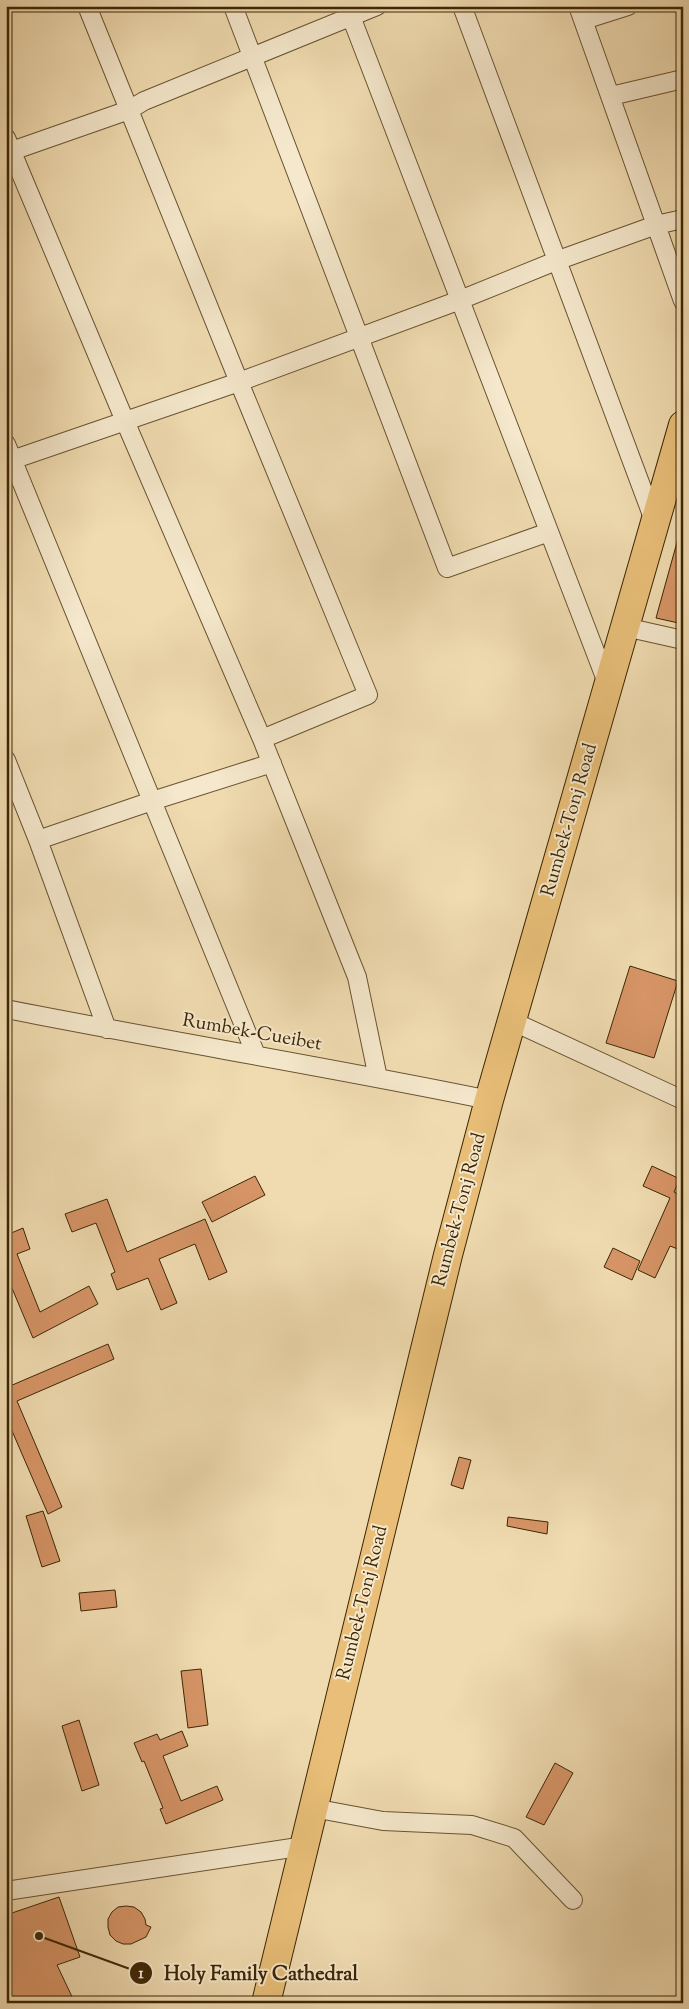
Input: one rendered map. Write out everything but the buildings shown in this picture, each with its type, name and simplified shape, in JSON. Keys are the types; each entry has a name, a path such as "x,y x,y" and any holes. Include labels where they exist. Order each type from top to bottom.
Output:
{"main road":[{"name":"Rumbek-Tonj Road","path":"266,2003 441,1283 489,1100 683,425"}],"street":[{"path":"87,6 368,694 262,739"},
{"path":"233,6 447,568 549,532"},
{"path":"377,6 349,11 252,56 144,101 129,110 8,147 272,763 357,977 378,1078"},
{"path":"462,6 655,523"},
{"path":"628,6 581,13 683,301"},
{"path":"349,11 609,686"},
{"path":"610,96 683,79"},
{"path":"256,1055 8,455 125,422 360,338 556,261 656,225 683,219"},
{"path":"625,628 683,640"},
{"path":"6,760 38,840 107,1029"},
{"path":"38,840 272,763"},
{"name":"Rumbek-Cueibet","path":"6,1009 489,1100"},
{"path":"512,1021 683,1100"},
{"path":"313,1808 383,1821 472,1824 514,1838 573,1900"},
{"path":"6,1891 304,1846"}],"place":[{"name":"Holy Family Cathedral","path":"39,1936"}]}
